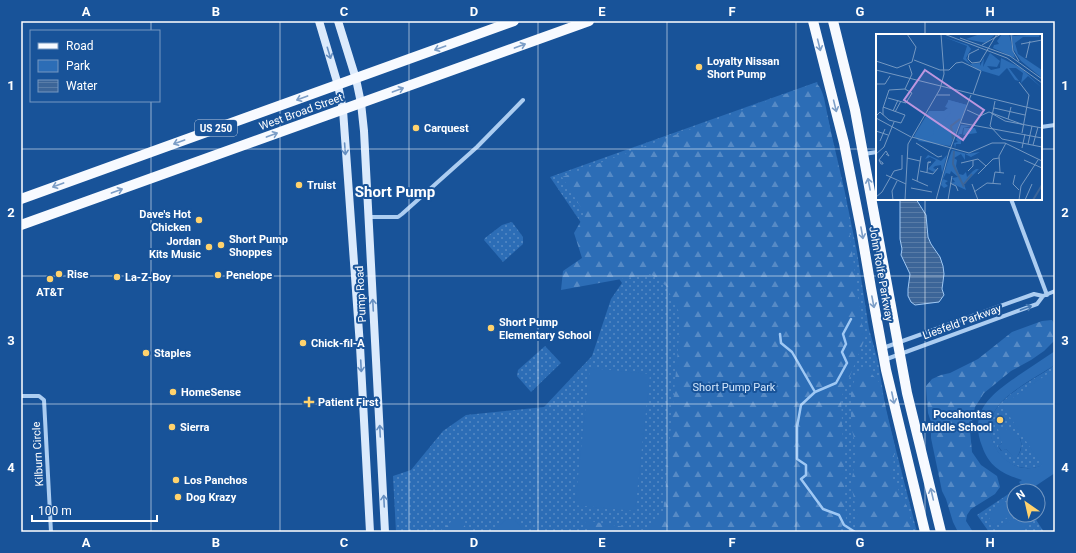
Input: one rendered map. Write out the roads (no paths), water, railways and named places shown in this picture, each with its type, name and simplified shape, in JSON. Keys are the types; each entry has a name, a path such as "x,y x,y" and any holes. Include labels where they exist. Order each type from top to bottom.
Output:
{"main road":[{"name":"Pump Road","path":"319,21 338,85 343,110 360,346 370,532"},
{"name":"Pump Road","path":"338,21 356,78 361,103 364,131 385,532"},
{"name":"West Broad Street","path":"21,198 514,21"},
{"name":"West Broad Street","path":"21,225 589,21"},
{"name":"John Rolfe Parkway","path":"813,21 844,143 884,360 925,532"},
{"name":"John Rolfe Parkway","path":"833,21 855,110 907,393 941,532"}],"street":[{"path":"368,217 398,217 402,214 477,147 523,100"},
{"path":"1042,127 1055,125"},
{"path":"863,154 876,152"},
{"path":"1011,200 1045,296"},
{"name":"Liesfeld Parkway","path":"884,360 1037,304 1045,296 1055,291"},
{"name":"Liesfeld Parkway","path":"882,348 1034,294 1045,296"},
{"name":"Kilburn Circle","path":"21,396 39,396 44,400 51,532"}],"water":[{"path":"900,200 917,200 926,215 928,237 940,257 943,266 944,274 942,289 944,295 939,302 915,305 911,302 908,296 910,274 901,255 902,249 900,239"}],"waterway":[{"path":"851,319 843,334 846,344 842,352 847,363 836,383 815,392 801,405 797,427 797,459 806,465 806,475 801,479 823,509 839,515 844,525 855,532"},
{"path":"780,334 781,343 792,352 815,392"}],"place":[{"name":"Loyalty Nissan Short Pump","path":"699,67"},
{"name":"Carquest","path":"416,128"},
{"name":"Truist","path":"299,185"},
{"name":"Dave's Hot Chicken","path":"199,220"},
{"name":"Short Pump Shoppes","path":"221,245"},
{"name":"Jordan Kits Music","path":"209,247"},
{"name":"Rise","path":"59,274"},
{"name":"Penelope","path":"218,275"},
{"name":"La-Z-Boy","path":"117,277"},
{"name":"AT&T","path":"50,279"},
{"name":"Short Pump Elementary School","path":"491,328"},
{"name":"Chick-fil-A","path":"303,343"},
{"name":"Staples","path":"146,353"},
{"name":"HomeSense","path":"173,392"},
{"name":"Patient First","path":"309,402"},
{"name":"Pocahontas Middle School","path":"1000,420"},
{"name":"Sierra","path":"172,427"},
{"name":"Los Panchos","path":"176,480"},
{"name":"Dog Krazy","path":"178,497"}],"district":[{"name":"Short Pump","path":"395,192"}],"park label":[{"name":"Short Pump Park","path":"734,387"}]}
